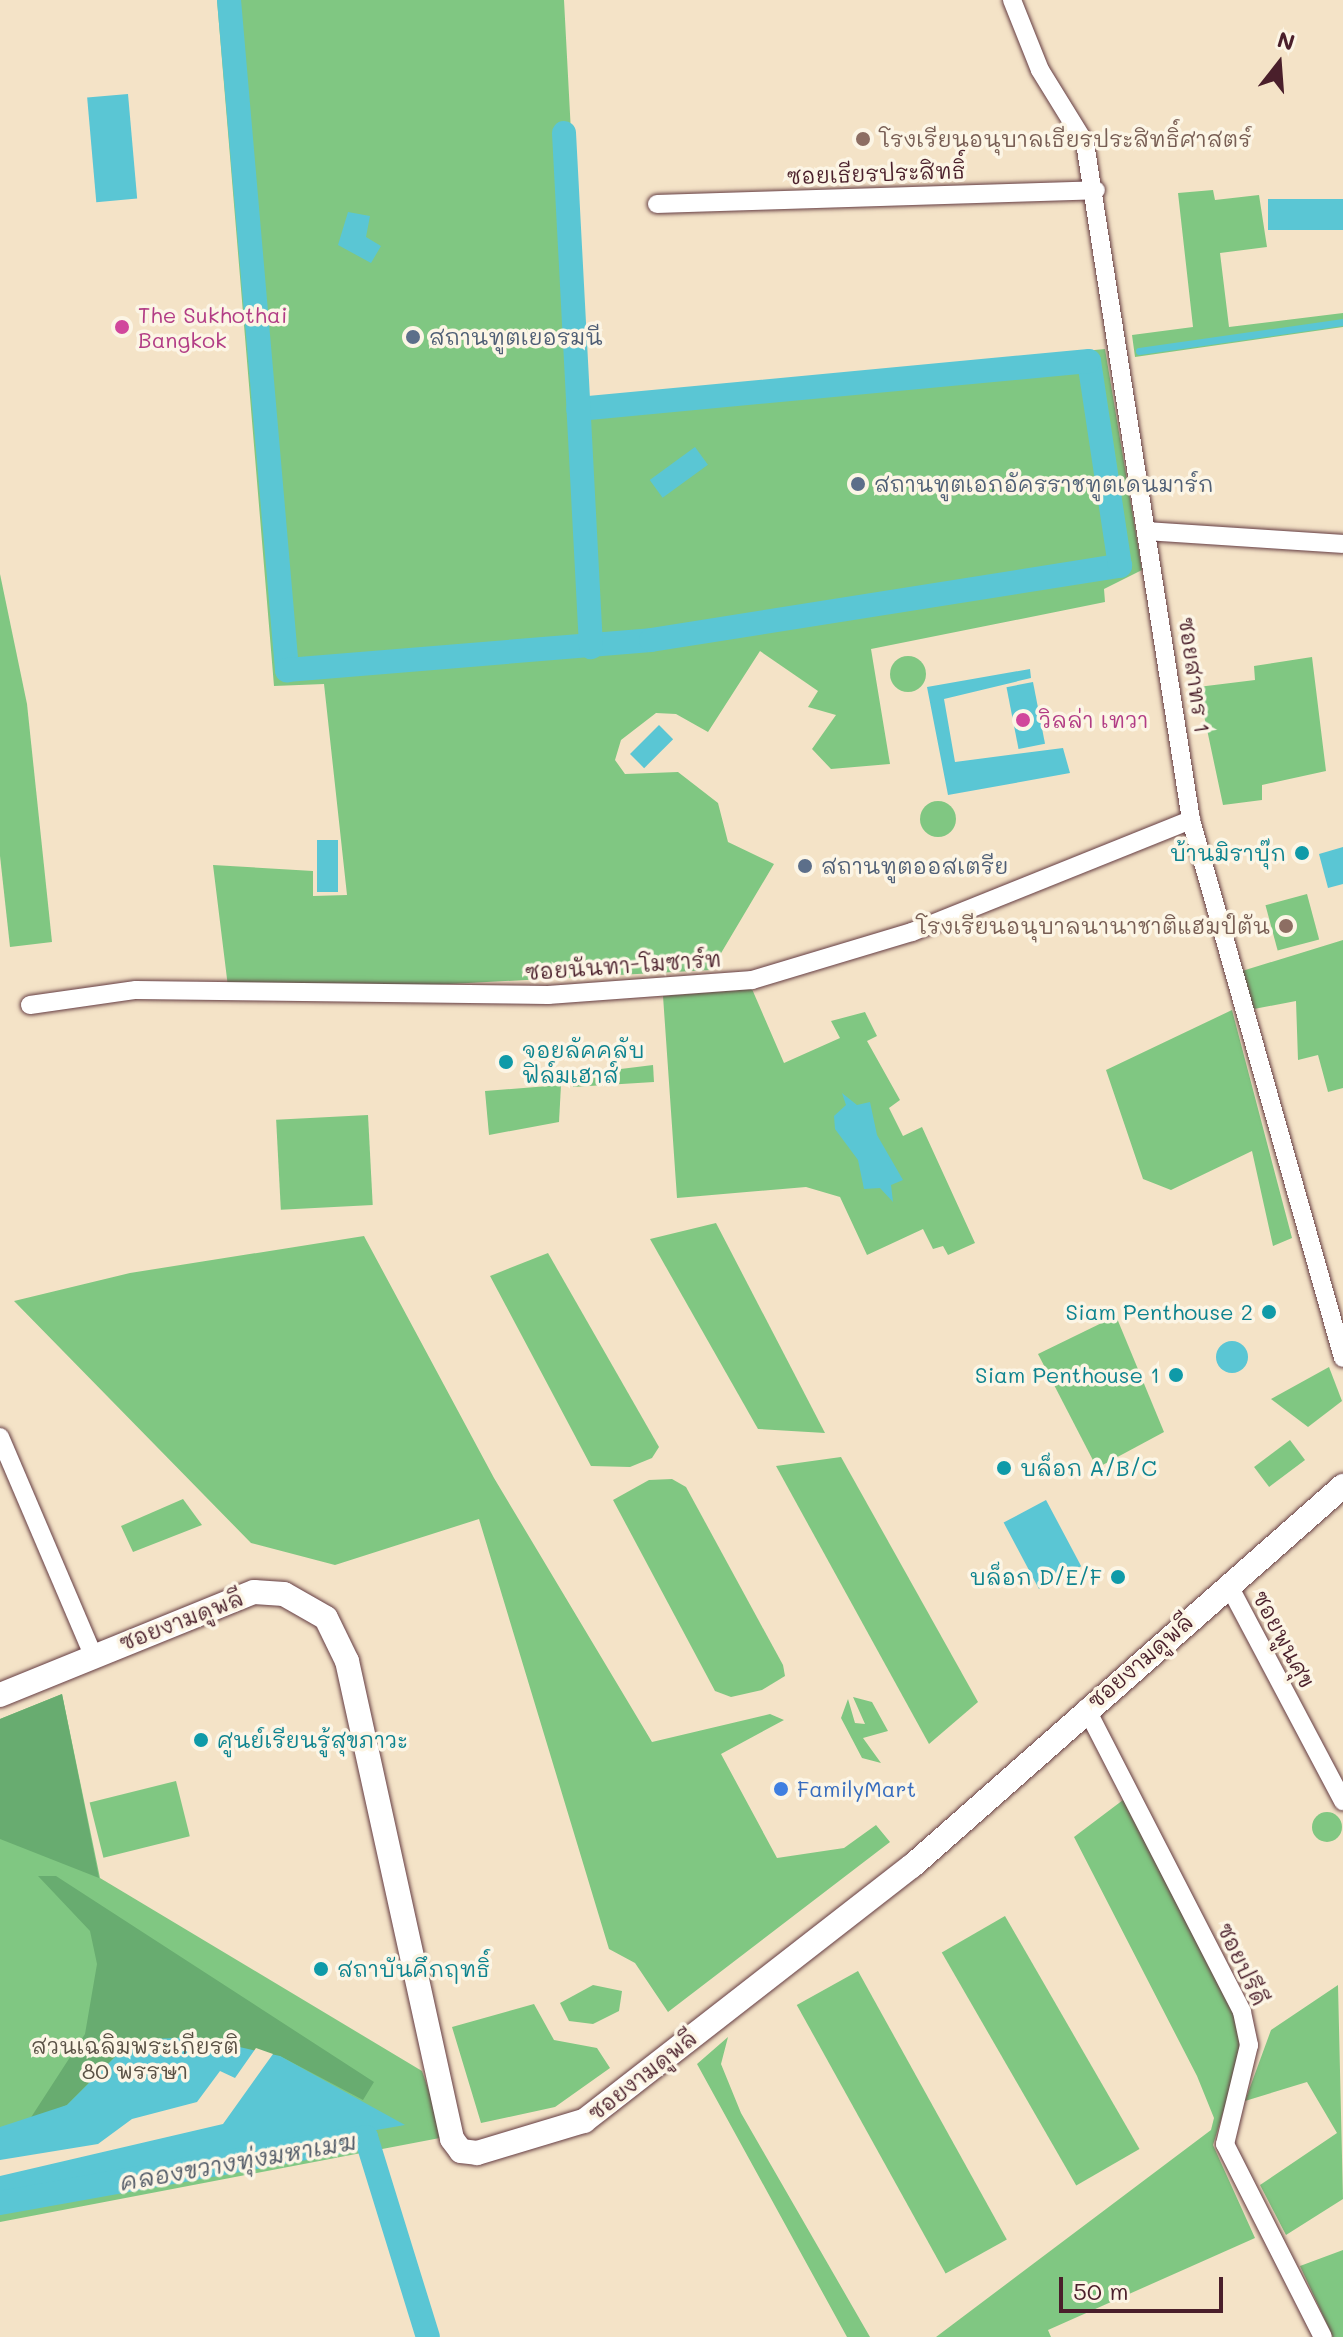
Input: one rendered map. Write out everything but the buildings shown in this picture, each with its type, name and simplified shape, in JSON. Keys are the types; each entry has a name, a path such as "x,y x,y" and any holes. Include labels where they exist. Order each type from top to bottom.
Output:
{"street":[{"name":"ซอยสาทร 1","path":"1012,0 1040,70 1085,143 1096,190 1191,820 1343,1358"},
{"name":"ซอยเธียรประสิทธิ์","path":"657,204 1096,190"},
{"path":"1147,531 1343,544"},
{"name":"ซอยนันทา-โมซาร์ท","path":"30,1005 136,990 534,996 752,980 912,932 1191,820"},
{"path":"0,1437 93,1655"},
{"name":"ซอยงามดูพลี","path":"0,1695 254,1592 301,1601 332,1626 347,1661 452,2139 461,2151 477,2153 584,2121 912,1866 1086,1708 1343,1486"},
{"name":"ซอยพูนศุข","path":"1228,1584 1343,1801"},
{"name":"ซอยปรีดี","path":"1086,1708 1242,2012 1249,2045 1225,2144 1323,2337"}],"green space":[{"path":"217,0 564,0 585,398 1105,349 1142,570 1104,589 1105,602 871,649 890,764 831,769 812,749 836,715 808,707 818,691 760,651 708,732 676,714 656,713 621,740 615,760 625,774 678,772 718,803 728,842 774,864 711,970 357,989 228,987 213,865 313,871 313,896 347,895 324,684 274,686"},
{"path":"1213,190 1215,200 1259,195 1267,247 1220,253 1229,327 1343,313 1343,327 1135,357 1132,335 1193,327 1178,193"},
{"path":"0,574 27,704 52,942 10,947 0,856"},
{"path":"908,656 921,661 926,674 921,687 908,692 895,687 890,674 895,661"},
{"path":"1312,657 1326,771 1262,785 1262,800 1223,805 1198,687 1255,680 1254,666"},
{"path":"938,801 951,806 956,819 951,832 938,837 925,832 920,819 925,806"},
{"path":"1307,894 1319,939 1278,951 1265,905"},
{"path":"1343,940 1343,1088 1328,1092 1318,1055 1298,1060 1296,1001 1254,1009 1242,971"},
{"path":"752,989 784,1063 840,1038 831,1021 865,1012 877,1036 867,1041 900,1100 889,1108 903,1136 922,1127 975,1243 948,1255 943,1246 933,1249 923,1229 867,1255 840,1197 806,1187 677,1198 663,996"},
{"path":"1232,1010 1292,1238 1273,1246 1252,1151 1171,1190 1143,1179 1106,1070"},
{"path":"653,1065 654,1082 573,1087 572,1075"},
{"path":"561,1085 559,1122 489,1135 485,1091"},
{"path":"368,1115 373,1205 281,1210 276,1120"},
{"path":"716,1223 825,1433 758,1429 650,1239"},
{"path":"364,1236 494,1478 652,1742 770,1714 784,1720 721,1754 777,1858 844,1848 876,1825 890,1842 668,2012 635,1963 609,1949 479,1519 335,1565 251,1543 14,1301 130,1273"},
{"path":"548,1253 659,1447 652,1458 630,1467 591,1466 490,1276"},
{"path":"1116,1316 1164,1432 1097,1468 1038,1354"},
{"path":"1329,1367 1342,1401 1308,1427 1271,1399"},
{"path":"1290,1440 1305,1460 1269,1487 1254,1467"},
{"path":"841,1457 978,1702 929,1744 776,1466"},
{"path":"672,1479 686,1487 783,1665 785,1676 762,1690 731,1697 715,1691 613,1500 649,1480"},
{"path":"183,1499 202,1525 133,1552 121,1526"},
{"name":"สวนเฉลิมพระเกียรติ 80 พรรษา","path":"62,1694 100,1878 422,2071 445,2137 0,2222 0,1719"},
{"path":"62,1694 99,1878 0,1839 0,1719"},
{"path":"853,1697 872,1702 888,1731 863,1738 881,1763 862,1758 841,1718 848,1699 855,1723 865,1724"},
{"path":"176,1781 190,1836 103,1858 90,1803"},
{"path":"1123,1800 1236,2017 1242,2052 1213,2145 1255,2238 1048,2330 1051,2337 936,2337 1211,2130 1214,2118 1197,2076 1074,1837"},
{"path":"1327,1812 1338,1816 1342,1827 1338,1838 1327,1842 1316,1838 1312,1827 1316,1816"},
{"path":"38,1876 56,1876 374,2082 363,2100 280,2056 115,2057 67,2105 28,2122 85,2034 97,1964 90,1931"},
{"path":"1005,1916 1140,2149 1076,2185 942,1952"},
{"path":"858,1971 1007,2240 946,2273 797,2005"},
{"path":"593,1985 622,1991 619,2011 593,2024 569,2021 560,2003"},
{"path":"1338,1985 1343,2199 1286,2235 1260,2185 1337,2133 1307,2082 1245,2101 1271,2030"},
{"path":"534,2004 554,2040 597,2048 610,2068 555,2107 481,2123 452,2027"},
{"path":"728,2037 721,2064 741,2113 870,2337 847,2337 697,2064"},
{"path":"1343,2250 1343,2337 1333,2337 1300,2266"}],"water":[{"path":"128,94 137,199 96,202 87,98"},
{"path":"1268,199 1343,199 1343,230 1268,230"},
{"path":"348,212 370,216 366,237 381,246 371,263 338,245"},
{"path":"695,447 708,465 663,498 650,480"},
{"path":"1030,669 1031,678 944,699 955,762 1063,748 1070,773 948,795 927,687"},
{"path":"1033,682 1045,744 1019,749 1006,687"},
{"path":"659,725 673,739 644,768 630,754"},
{"path":"317,840 338,840 338,892 317,892"},
{"path":"1343,847 1343,884 1328,888 1319,854"},
{"path":"842,1093 857,1105 870,1102 877,1135 903,1180 891,1185 893,1202 880,1188 864,1189 858,1160 835,1129 834,1116 846,1105"},
{"path":"1232,1341 1243,1346 1248,1357 1243,1368 1232,1373 1221,1368 1216,1357 1221,1346"},
{"path":"1046,1500 1081,1566 1039,1589 1004,1523"},
{"path":"195,2037 280,2056 405,2125 0,2196 0,2127 67,2105 115,2057 153,2039"}],"pier":[{"path":"256,2048 273,2054 223,2124 0,2176 0,2160 98,2144 132,2119 197,2102 220,2071 235,2078"}],"waterway":[{"path":"229,0 287,670 651,640 1120,566 1089,361 578,409"},
{"path":"564,133 591,647"},
{"path":"1139,351 1343,322"},
{"name":"คลองขวางทุ่งมหาเมฆ","path":"0,2203 366,2137 428,2337"}],"place":[{"name":"โรงเรียนอนุบาลเธียรประสิทธิ์ศาสตร์","path":"863,139"},
{"name":"The Sukhothai Bangkok","path":"122,327"},
{"name":"สถานทูตเยอรมนี","path":"413,337"},
{"name":"สถานทูตเอกอัครราชทูตเดนมาร์ก","path":"858,484"},
{"name":"วิลล่า เทวา","path":"1023,720"},
{"name":"บ้านมิราบุ๊ก","path":"1302,853"},
{"name":"สถานทูตออสเตรีย","path":"805,866"},
{"name":"โรงเรียนอนุบาลนานาชาติแฮมป์ตัน","path":"1286,926"},
{"name":"จอยลัคคลับ ฟิล์มเฮาส์","path":"506,1062"},
{"name":"Siam Penthouse 2","path":"1269,1312"},
{"name":"Siam Penthouse 1","path":"1176,1375"},
{"name":"บล็อก A/B/C","path":"1004,1468"},
{"name":"บล็อก D/E/F","path":"1118,1577"},
{"name":"ศูนย์เรียนรู้สุขภาวะ","path":"201,1740"},
{"name":"FamilyMart","path":"781,1789"},
{"name":"สถาบันคึกฤทธิ์","path":"321,1969"}]}
